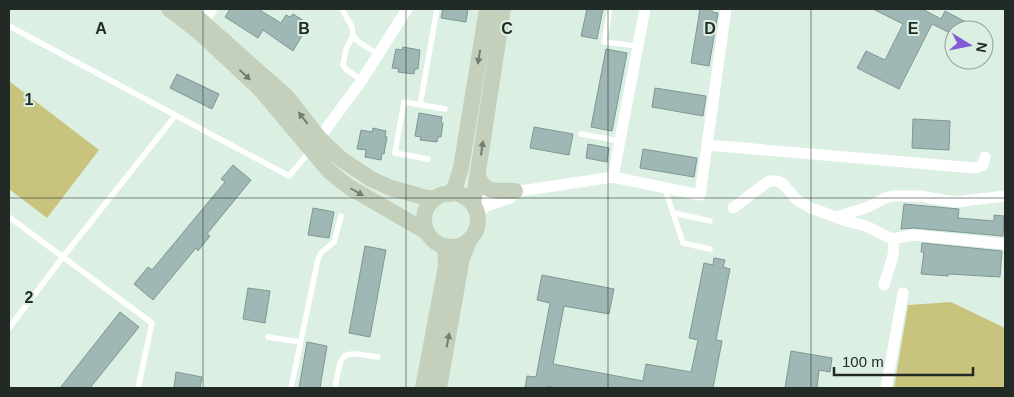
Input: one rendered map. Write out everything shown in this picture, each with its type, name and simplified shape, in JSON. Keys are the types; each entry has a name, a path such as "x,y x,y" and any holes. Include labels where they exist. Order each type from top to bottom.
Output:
{"main road":[{"path":"169,9 198,32 260,89 315,144 371,178 403,192 427,198 462,201"},
{"path":"188,9 208,15 287,97 330,172 337,178 427,232 435,242 453,247 469,241"},
{"path":"439,388 462,258 476,229 455,187 461,168 487,9"},
{"path":"462,201 478,176 503,9"},
{"path":"478,176 481,185 489,190 515,191"},
{"path":"427,232 425,214 429,205 462,201"},
{"path":"422,388 446,266 445,246"}],"street":[{"path":"315,144 362,80 407,9"},
{"path":"613,178 645,9"},
{"path":"462,201 546,186 613,178 700,195 726,9"},
{"path":"707,145 975,168 983,165 985,157"},
{"path":"733,208 766,183 777,181 783,184 797,200 811,208 866,226 892,239 913,235 1005,244"},
{"path":"462,201 486,206 546,186"},
{"path":"837,217 894,196 920,196 955,202 1005,196"},
{"path":"884,285 894,247 892,239"},
{"path":"886,388 902,292"}],"lane":[{"path":"342,9 352,27 353,36 346,49 343,65 362,80"},
{"path":"420,105 437,9"},
{"path":"610,9 604,42 638,46"},
{"path":"9,26 289,176 315,144"},
{"path":"353,36 360,43 378,54"},
{"path":"428,159 395,153 404,102 445,109"},
{"path":"9,328 175,116"},
{"path":"581,134 620,141"},
{"path":"665,189 683,243 710,250"},
{"path":"674,213 710,221"},
{"path":"291,388 318,259 321,253 334,242 341,216"},
{"path":"9,217 152,323 138,388"},
{"path":"268,337 300,342"},
{"path":"336,388 340,360 344,355 351,353 378,357"}],"shaded area":[{"path":"9,81 99,150 47,218 9,189"},
{"path":"951,302 1005,328 1005,388 894,388 908,305"}],"building":[{"path":"230,9 258,9 281,23 286,15 290,17 293,14 309,24 293,51 263,30 258,38 225,17"},
{"path":"443,9 468,9 466,22 441,18"},
{"path":"587,9 603,9 597,39 581,36"},
{"path":"700,9 712,9 712,12 718,13 709,66 691,63"},
{"path":"873,9 922,9 941,19 945,11 962,20 944,20 944,30 932,24 899,89 857,68 866,51 885,60 903,24"},
{"path":"403,47 420,50 418,69 415,69 414,74 398,72 399,69 392,68 396,49 402,50"},
{"path":"606,49 627,53 612,131 591,127"},
{"path":"177,74 219,94 212,109 170,88"},
{"path":"655,88 706,96 703,116 652,107"},
{"path":"419,113 442,117 441,137 438,137 437,142 420,140 421,137 415,136"},
{"path":"913,119 950,121 949,150 912,148"},
{"path":"534,127 573,134 569,155 530,148"},
{"path":"373,128 386,131 385,137 387,137 381,160 365,157 366,150 357,149 361,130 372,132"},
{"path":"588,144 609,148 607,162 586,158"},
{"path":"643,149 697,158 694,177 640,168"},
{"path":"233,165 251,180 207,234 210,236 198,251 196,248 153,300 134,284 148,267 152,270 225,182 221,179"},
{"path":"904,204 959,209 958,218 994,221 994,215 1004,216 1003,236 914,228 901,229"},
{"path":"313,208 334,212 329,238 308,235"},
{"path":"922,243 1002,251 1000,277 921,274 924,252 921,252"},
{"path":"365,246 386,250 370,337 349,333"},
{"path":"714,258 725,260 723,267 730,269 716,340 722,341 713,388 556,388 547,386 546,388 525,388 527,376 536,377 550,303 537,300 542,275 614,289 609,314 564,306 553,364 643,381 646,364 691,372 698,340 689,338 704,263 713,265"},
{"path":"248,288 270,291 265,323 243,319"},
{"path":"120,312 139,327 90,388 60,388"},
{"path":"307,342 327,346 320,388 299,388"},
{"path":"791,351 832,358 830,372 819,370 817,388 785,388"},
{"path":"176,372 202,377 200,388 174,388"}]}
